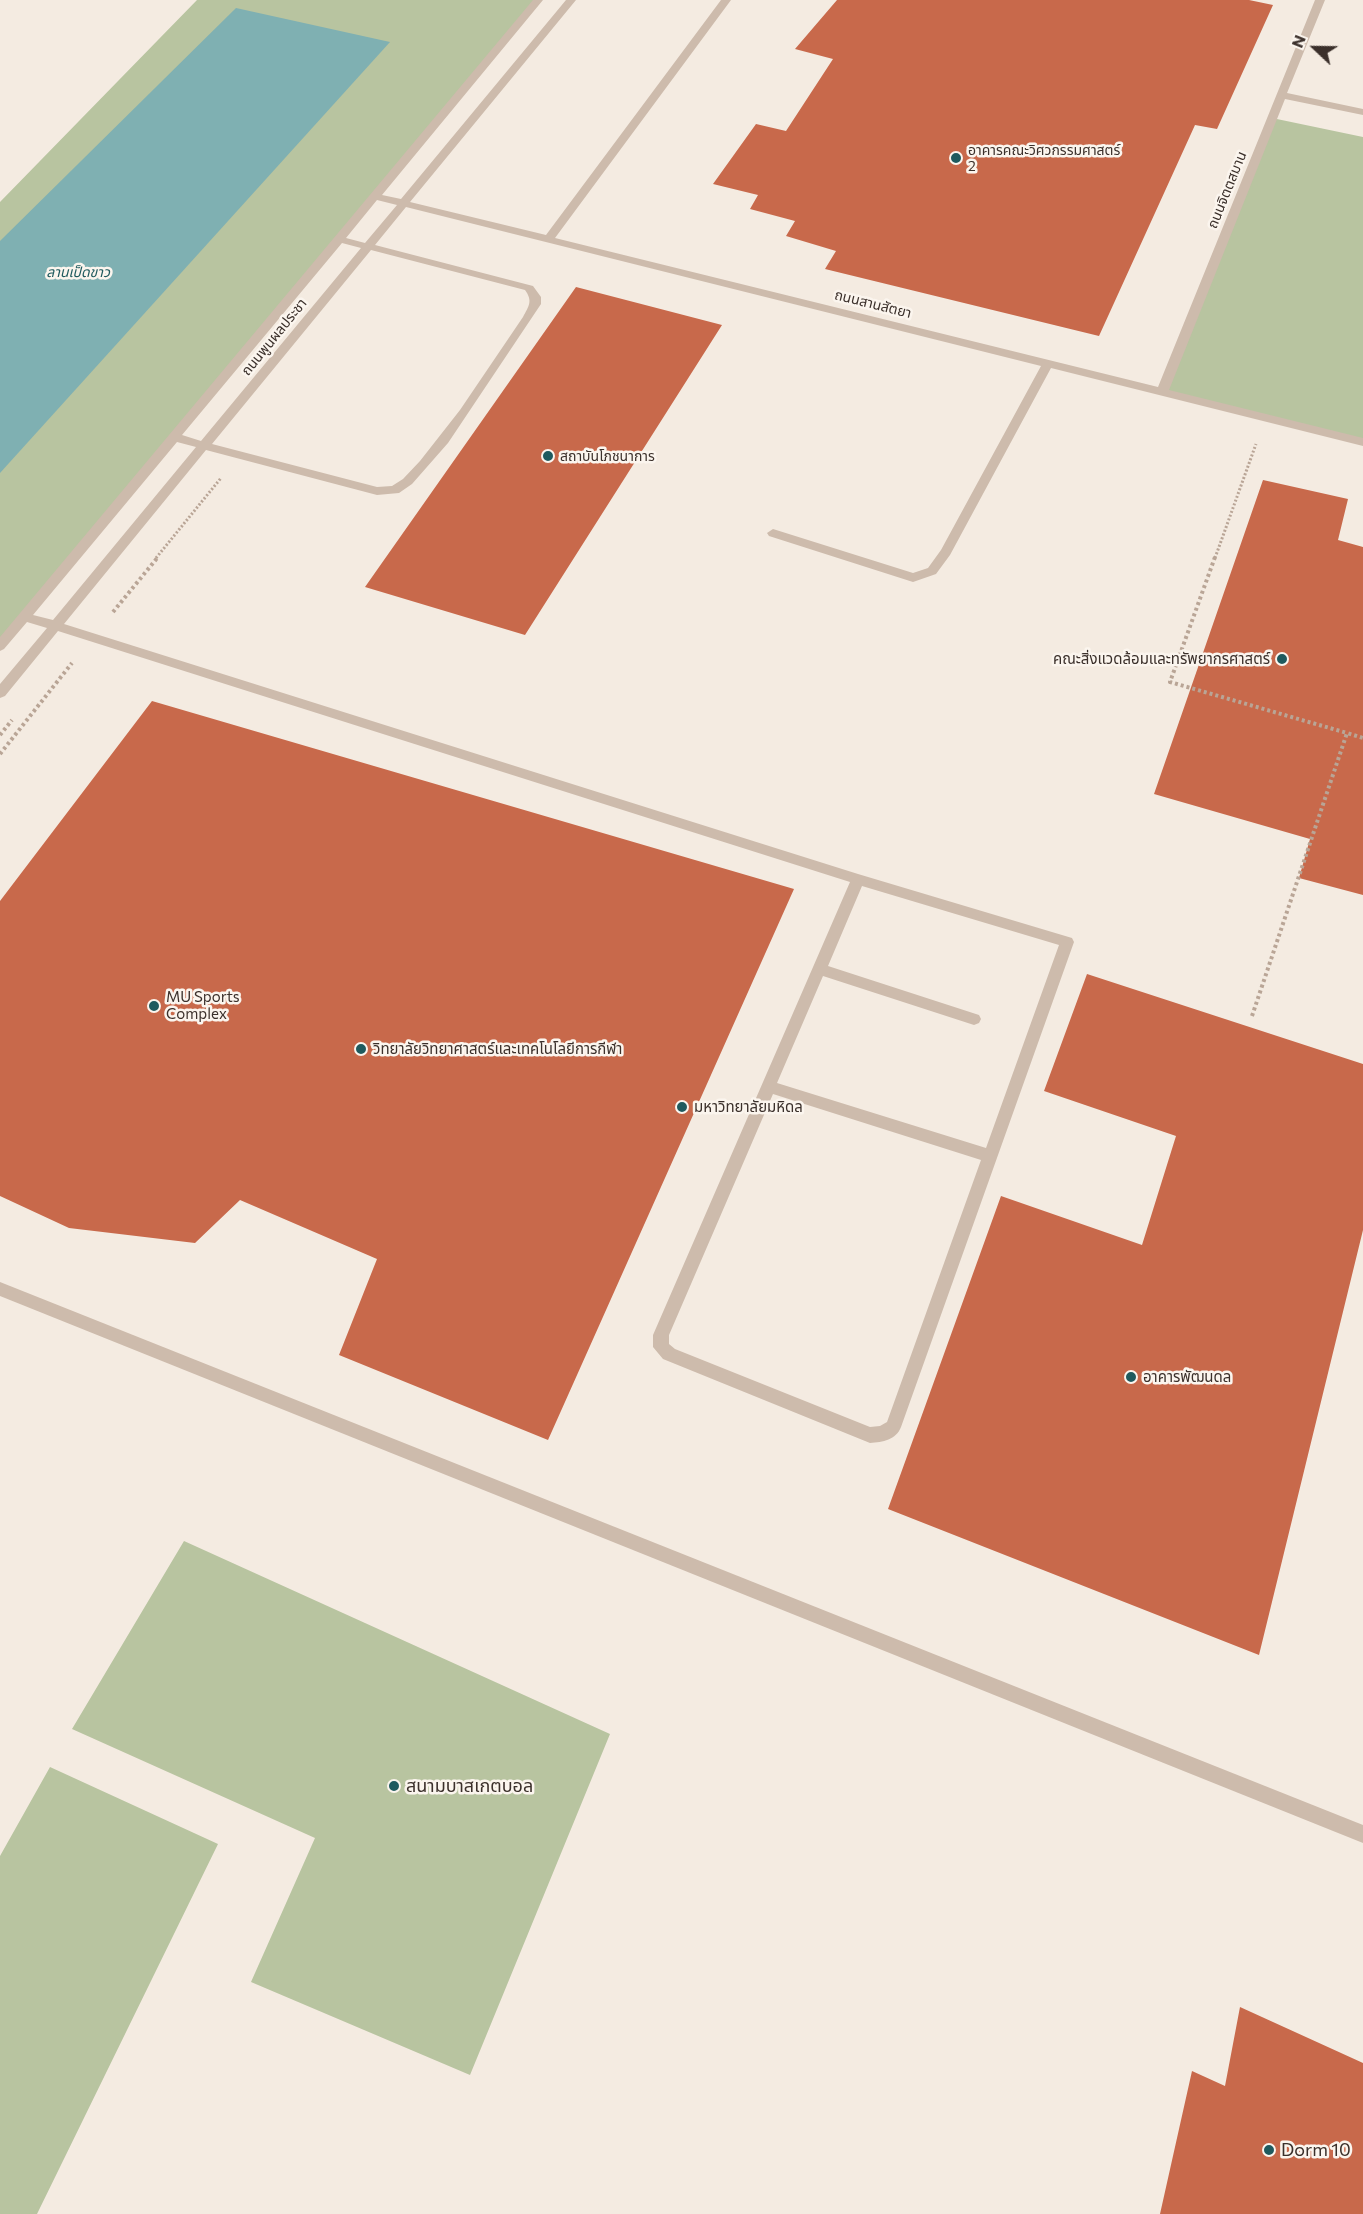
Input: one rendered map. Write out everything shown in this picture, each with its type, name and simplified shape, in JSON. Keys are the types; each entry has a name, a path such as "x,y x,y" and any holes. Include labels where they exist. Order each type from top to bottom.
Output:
{"street":[{"name":"ถนนพูนผลประชา","path":"0,646 538,0"},
{"name":"ถนนพูนผลประชา","path":"0,693 570,0"},
{"path":"549,239 726,0"},
{"name":"ถนนจิตตสมาน","path":"1162,392 1320,0"},
{"path":"1281,95 1363,112"},
{"name":"ถนนสานสัตยา","path":"375,196 1363,441"},
{"path":"174,437 353,486 384,492 396,490 409,483 429,459 528,318 536,304 536,297 529,288 339,239"},
{"path":"773,533 913,578 932,571 946,552 1048,364"},
{"path":"24,617 858,879 1067,942 893,1427 883,1434 870,1435 669,1354 661,1347 661,1335 858,879"},
{"path":"0,670 14,676"},
{"path":"819,969 974,1020"},
{"path":"768,1086 991,1156"},
{"path":"0,1289 1363,1834"}],"path":[{"path":"1266,417 1170,682 1363,738"},
{"path":"1252,1016 1347,734"}],"green space":[{"path":"197,0 538,0 0,646 0,202"},
{"path":"1272,118 1363,137 1363,442 1162,392"},
{"name":"สนามบาสเกตบอล","path":"184,1541 610,1734 470,2075 251,1982 315,1838 72,1729"},
{"path":"50,1767 218,1844 37,2214 0,2214 0,1856"}],"water":[{"name":"ลานเป็ดขาว","path":"236,8 390,42 0,473 0,241"}],"building":[{"name":"อาคารคณะวิศวกรรมศาสตร์ 2","path":"837,0 1249,0 1273,5 1217,129 1195,125 1099,336 825,269 836,251 786,236 795,221 750,209 758,195 713,184 756,124 786,131 833,59 795,49"},
{"name":"สถาบันโภชนาการ","path":"576,287 722,325 525,635 365,587"},
{"name":"คณะสิ่งแวดล้อมและทรัพยากรศาสตร์","path":"1263,480 1348,499 1338,540 1363,547 1363,895 1299,878 1310,839 1154,794"},
{"name":"วิทยาลัยวิทยาศาสตร์และเทคโนโลยีการกีฬา","path":"152,701 794,889 548,1440 339,1355 377,1259 240,1200 195,1243 69,1228 0,1196 0,901"},
{"name":"อาคารพัฒนดล","path":"1087,974 1363,1064 1363,1230 1259,1655 888,1509 1001,1196 1142,1245 1176,1136 1044,1091"},
{"name":"Dorm 10","path":"1240,2007 1363,2063 1363,2214 1160,2214 1192,2071 1225,2086"}],"place":[{"name":"อาคารคณะวิศวกรรมศาสตร์ 2","path":"956,158"},
{"name":"สถาบันโภชนาการ","path":"548,456"},
{"name":"คณะสิ่งแวดล้อมและทรัพยากรศาสตร์","path":"1282,659"},
{"name":"MU Sports Complex","path":"154,1006"},
{"name":"วิทยาลัยวิทยาศาสตร์และเทคโนโลยีการกีฬา","path":"361,1049"},
{"name":"มหาวิทยาลัยมหิดล","path":"682,1107"},
{"name":"อาคารพัฒนดล","path":"1131,1377"},
{"name":"สนามบาสเกตบอล","path":"394,1786"},
{"name":"Dorm 10","path":"1269,2150"}]}
